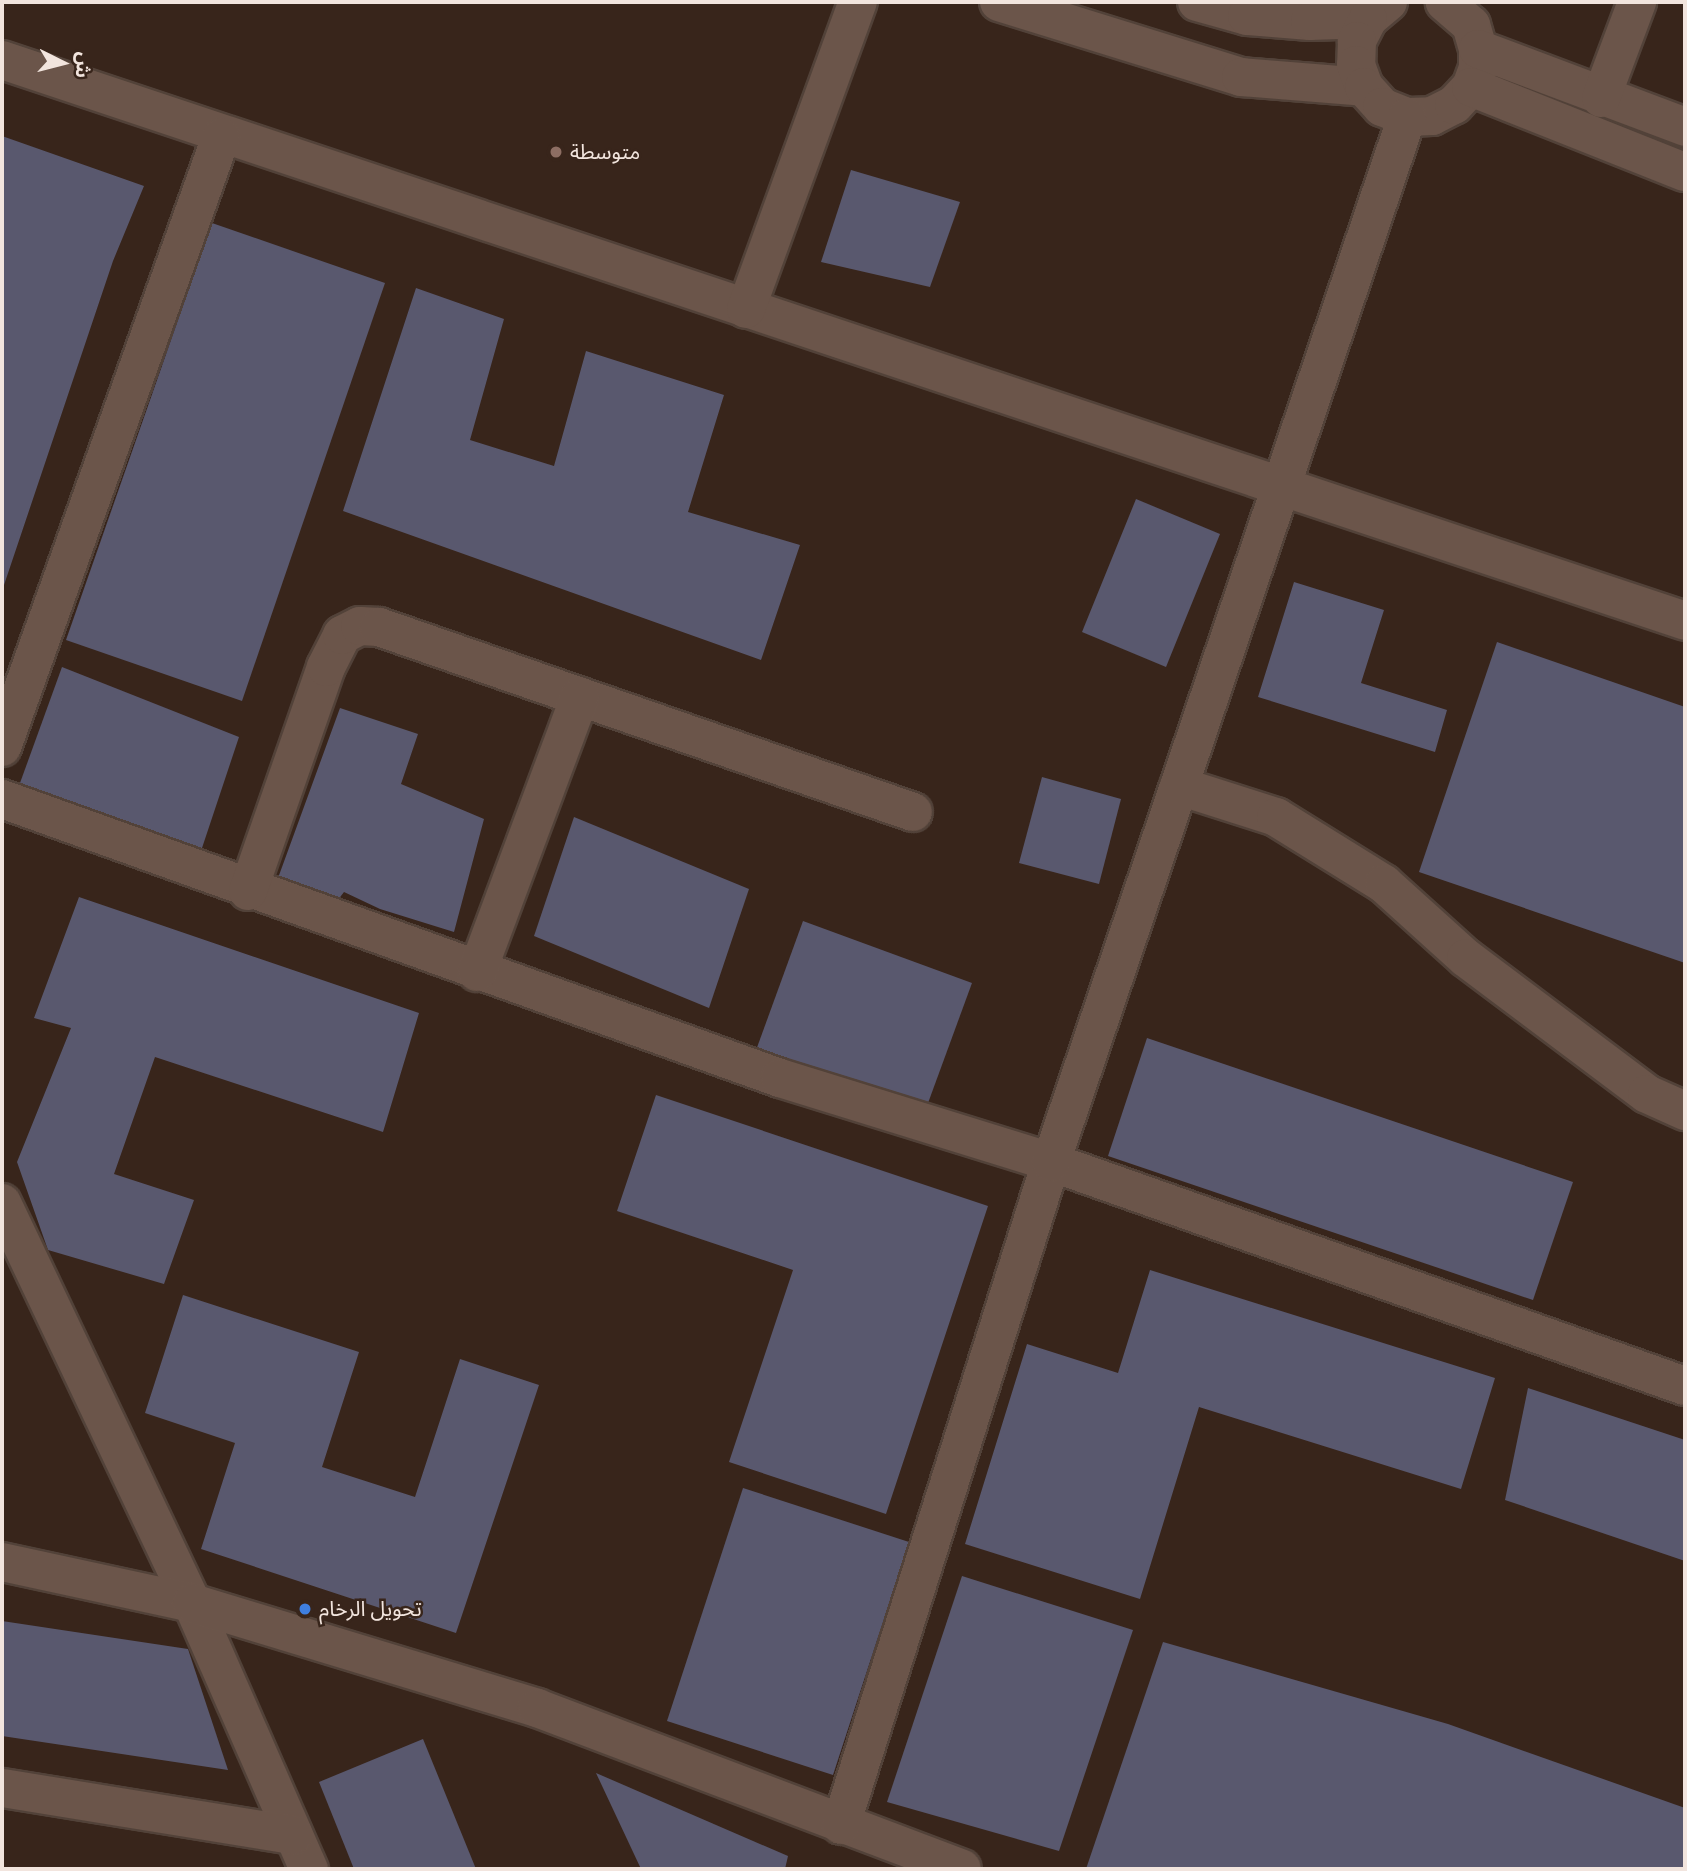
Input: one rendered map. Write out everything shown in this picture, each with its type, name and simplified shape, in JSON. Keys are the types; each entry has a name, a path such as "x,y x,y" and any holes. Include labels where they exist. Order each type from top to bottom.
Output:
{"street":[{"path":"746,309 858,2"},
{"path":"999,2 1241,77 1364,87"},
{"path":"1197,2 1247,16 1310,21 1378,10"},
{"path":"1378,10 1357,41 1356,65 1364,87 1382,107 1407,117 1432,116 1454,105 1471,87 1478,48 1471,25 1446,2"},
{"path":"1601,98 1637,2"},
{"path":"1478,48 1601,98 1685,127"},
{"path":"2,60 221,136 1685,621"},
{"path":"1471,87 1685,172"},
{"path":"841,1825 1051,1162 1407,117"},
{"path":"2,747 221,136"},
{"path":"248,891 326,667 342,635 360,626 379,627 913,812"},
{"path":"477,972 580,697"},
{"path":"1179,786 1276,817 1384,884 1466,958 1647,1094 1685,1111"},
{"path":"2,799 248,891 780,1078 1051,1162 1685,1386"},
{"path":"2,1203 192,1603 309,1869"},
{"path":"2,1562 192,1603 537,1708 962,1869"},
{"path":"2,1788 293,1835"}],"building":[{"path":"2,136 144,186 113,261 2,591"},
{"path":"851,170 960,202 930,287 821,262"},
{"path":"212,223 385,283 242,701 66,640"},
{"path":"416,288 504,319 470,440 554,466 586,351 724,395 688,512 800,545 761,660 343,511"},
{"path":"1136,499 1220,534 1166,667 1082,632"},
{"path":"1294,582 1384,610 1361,683 1447,710 1435,752 1258,697"},
{"path":"1497,642 1685,707 1685,963 1419,872"},
{"path":"62,667 239,737 201,851 20,783"},
{"path":"340,708 418,734 401,784 484,819 454,932 380,909 344,892 331,909 274,889"},
{"path":"1042,777 1121,799 1099,884 1019,863"},
{"path":"574,817 749,889 709,1008 534,936"},
{"path":"79,897 419,1013 383,1132 155,1057 114,1174 194,1200 164,1284 48,1250 17,1162 71,1028 34,1018"},
{"path":"803,921 972,983 924,1114 755,1053"},
{"path":"1147,1038 1573,1182 1533,1300 1108,1156"},
{"path":"656,1095 988,1206 886,1514 729,1462 793,1270 617,1211"},
{"path":"1150,1270 1495,1378 1461,1489 1199,1407 1140,1599 965,1544 1027,1344 1118,1373"},
{"path":"183,1295 359,1352 322,1467 415,1497 460,1359 539,1385 456,1633 201,1549 235,1443 145,1413"},
{"path":"1528,1388 1685,1440 1685,1561 1505,1500"},
{"path":"743,1488 909,1542 833,1775 667,1721"},
{"path":"962,1576 1133,1630 1059,1851 887,1802"},
{"path":"2,1621 188,1649 228,1770 2,1736"},
{"path":"1163,1642 1448,1724 1685,1808 1685,1869 1086,1869"},
{"path":"423,1739 476,1869 354,1869 319,1782"},
{"path":"596,1773 788,1856 785,1869 641,1869"}],"place":[{"name":"متوسطة","path":"556,152"},
{"name":"تحويل الرخام","path":"305,1609"}]}
